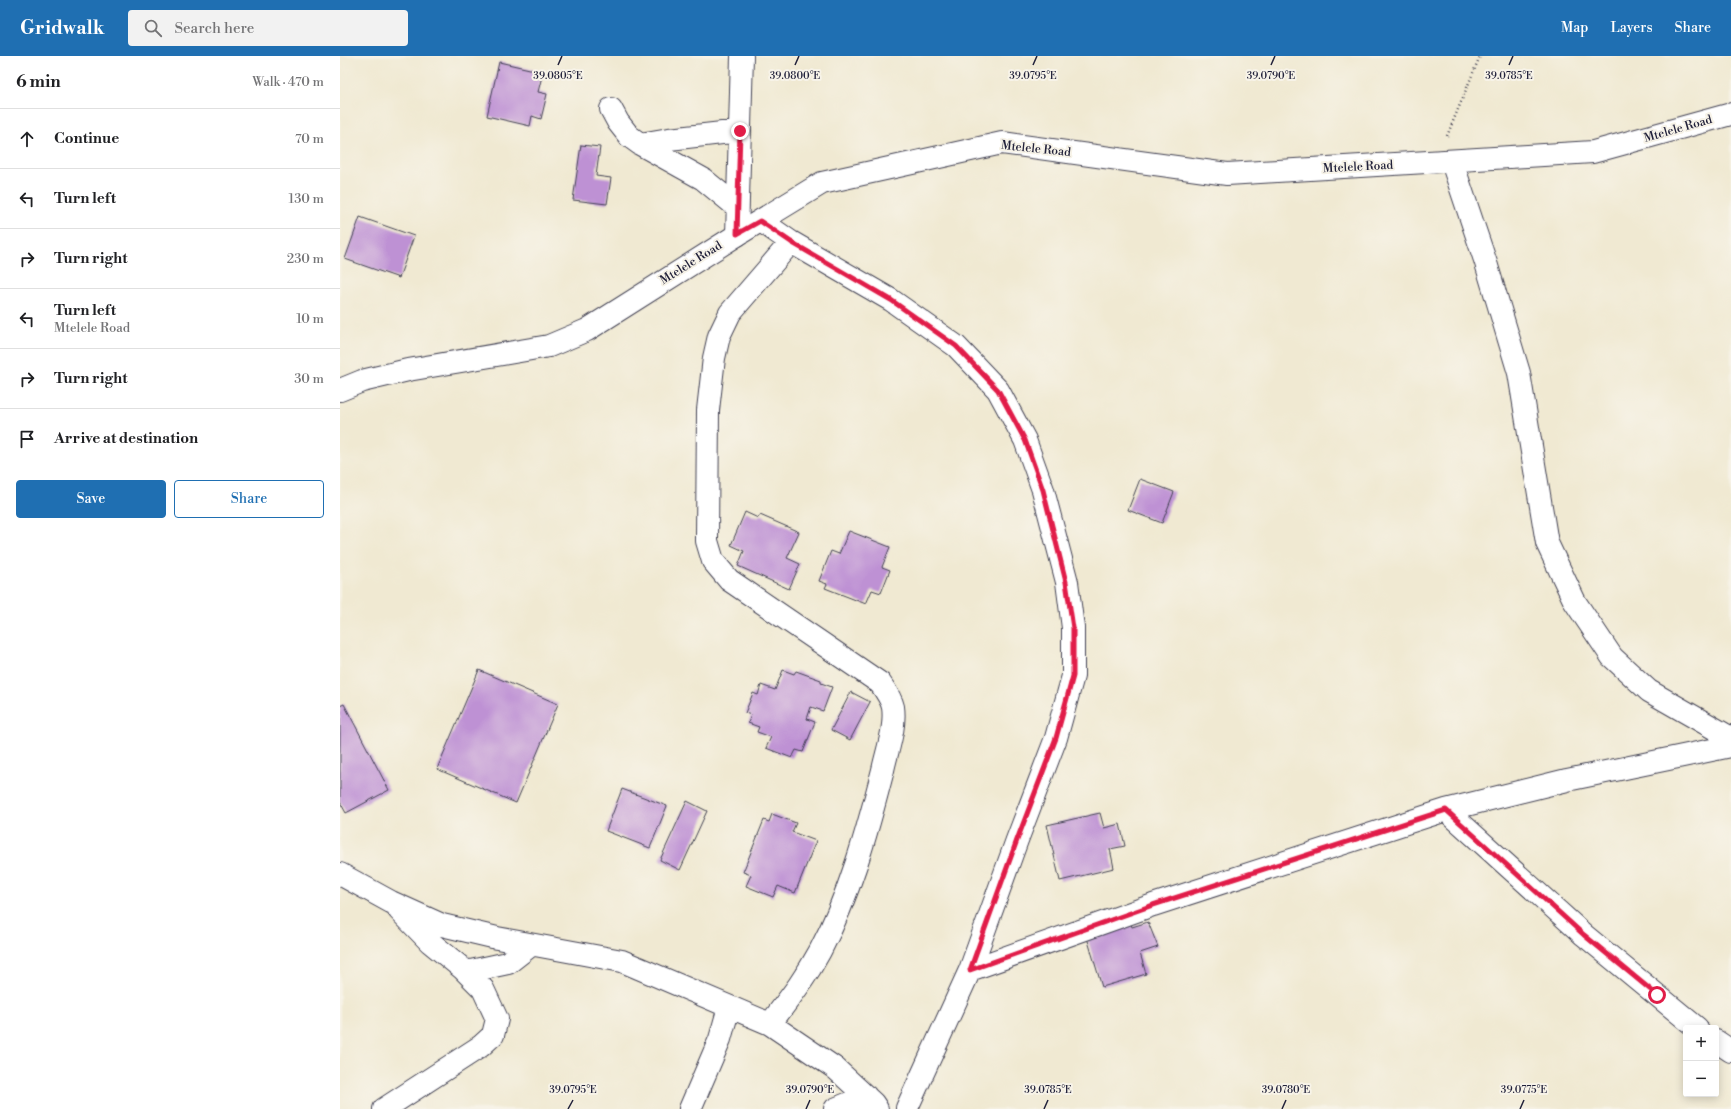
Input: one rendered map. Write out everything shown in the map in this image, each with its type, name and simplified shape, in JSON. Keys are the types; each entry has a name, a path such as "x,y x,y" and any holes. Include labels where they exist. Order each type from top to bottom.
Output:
{"street":[{"path":"737,234 742,56"},
{"path":"611,109 618,122 629,136 640,144 703,179 737,207"},
{"name":"Mtelele Road","path":"340,390 362,381 408,370 549,346 587,330 737,234 822,183 1002,143 1228,174 1593,152 1731,114"},
{"path":"640,144 669,139 740,131"},
{"path":"1444,162 1486,263 1519,373 1547,544 1575,602 1612,657 1649,692 1731,738"},
{"path":"760,221 791,242 898,304 956,346 998,390 1028,447 1043,490 1066,582 1073,628 1073,676 1056,738 970,970 909,1108 872,1103 835,1109"},
{"path":"770,1024 800,985 820,950 846,893 869,824 890,741 892,722 892,707 887,693 880,683 729,580 713,561 707,541 708,410 714,358 719,336 730,313 791,242"},
{"path":"970,970 1153,905 1446,810 1567,780 1731,746"},
{"path":"1446,810 1584,935 1693,1025"},
{"path":"340,874 391,902 442,925 531,945 622,961 770,1024 835,1068 872,1103"},
{"path":"384,1109 481,1046 493,1035 497,1019 483,989 466,972 430,942 391,902"},
{"path":"466,972 508,963 531,945"},
{"path":"690,1109 720,1039 729,1007"},
{"path":"1719,1043 1731,1051"}],"path":[{"path":"1444,162 1480,56"}],"building":[{"path":"499,62 543,72 538,92 547,94 541,119 532,116 530,126 487,116"},
{"path":"581,145 600,147 596,176 611,178 607,204 573,200"},
{"path":"360,217 414,236 399,278 345,259"},
{"path":"1140,479 1174,492 1162,523 1128,510"},
{"path":"745,512 758,518 760,515 799,532 787,558 800,564 789,589 738,566 744,551 731,545"},
{"path":"849,531 890,547 882,567 890,570 881,593 872,590 866,604 825,588 827,584 819,581 831,551 839,554"},
{"path":"479,670 558,704 516,803 437,769"},
{"path":"783,670 794,674 796,671 821,680 821,683 832,687 823,711 811,707 807,719 815,722 803,752 796,750 792,758 766,748 771,737 757,732 759,727 748,723 751,715 745,713 753,693 758,695 761,685 775,690"},
{"path":"851,692 870,702 850,740 831,730"},
{"path":"344,704 389,790 346,813 340,802 340,706"},
{"path":"622,789 667,806 650,848 606,831"},
{"path":"687,801 707,811 680,870 660,860"},
{"path":"1100,813 1104,828 1120,824 1125,846 1110,849 1114,868 1060,881 1047,825"},
{"path":"772,814 796,823 792,832 816,841 795,893 778,886 773,897 746,886 751,875 743,872 764,820 769,822"},
{"path":"1129,918 1132,927 1148,922 1158,947 1140,953 1146,974 1102,987 1085,931"}],"route":[{"path":"740,131 737,234 760,221 791,242 891,300 956,346 998,390 1025,440 1043,490 1066,582 1073,628 1073,676 1056,738 970,970 1153,905 1446,810 1584,935 1657,995"}]}
